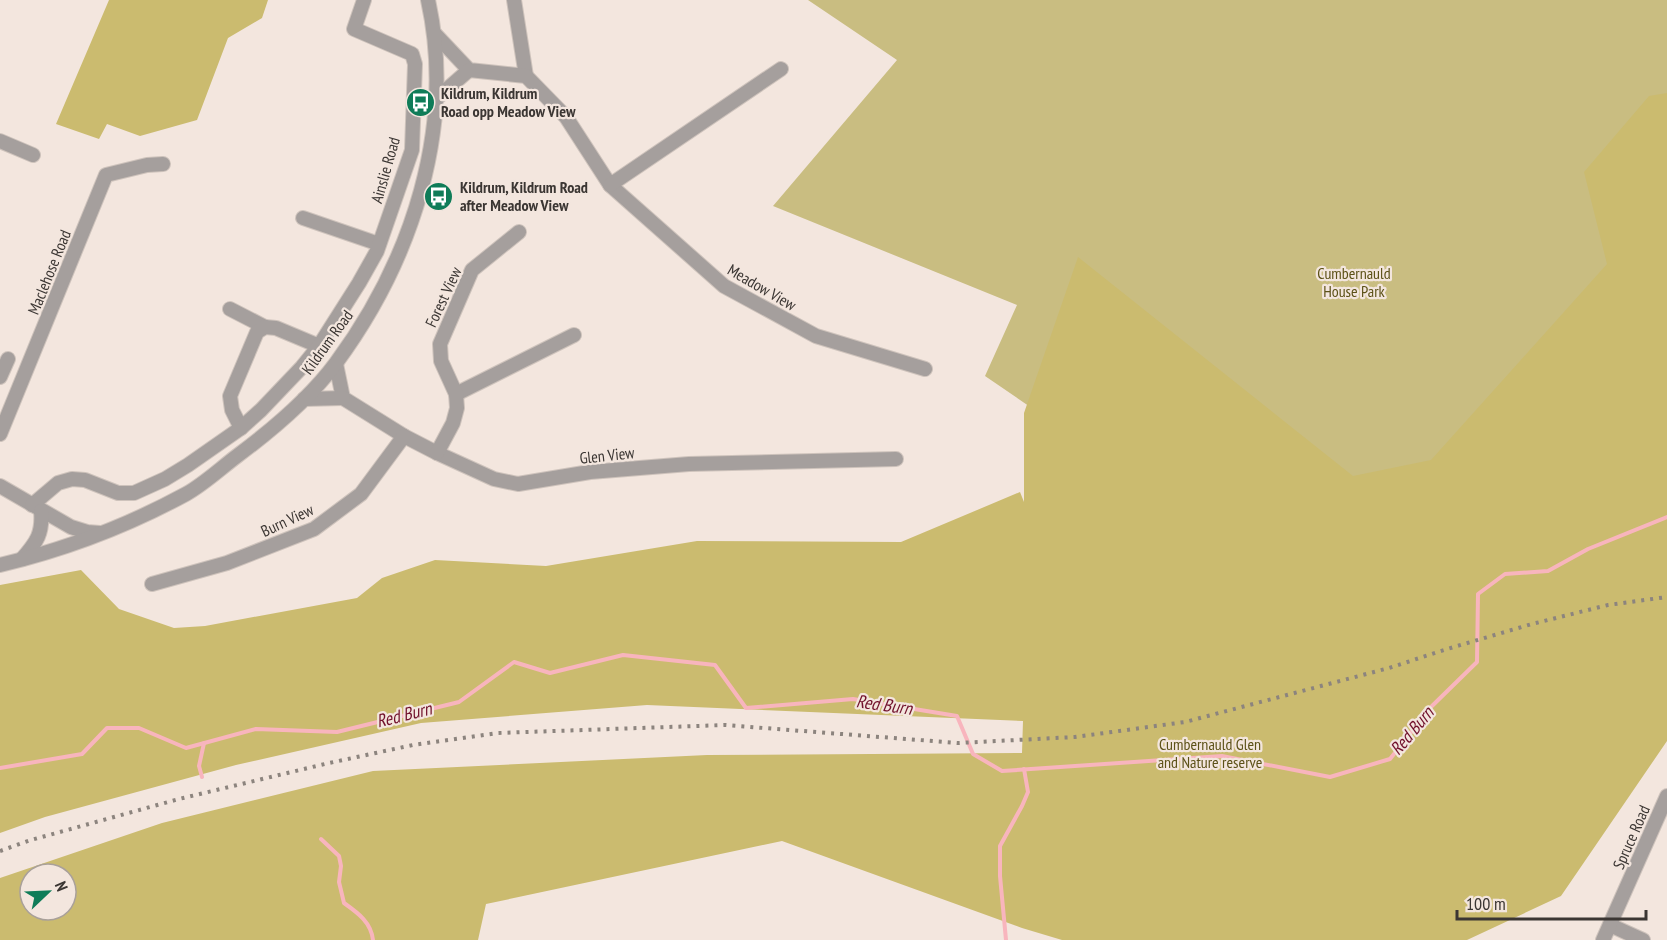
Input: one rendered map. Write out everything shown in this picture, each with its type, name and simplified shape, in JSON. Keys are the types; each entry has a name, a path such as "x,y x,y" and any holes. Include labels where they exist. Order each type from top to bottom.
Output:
{"street":[{"name":"Ainslie Road","path":"36,508 58,483 72,479 86,480 118,493 134,493 165,479 241,428 281,390 319,346 359,283 379,244 411,150 415,64 412,54 354,29 364,0"},
{"name":"Kildrum Road","path":"0,565 102,534 188,493 270,431 336,364 375,303 408,232 422,187 432,143 437,98 435,34 428,0"},
{"path":"435,34 469,70 526,76 514,0"},
{"path":"610,185 781,69"},
{"path":"437,98 469,70"},
{"name":"Meadow View","path":"526,76 566,117 610,185 723,286 816,336 926,369"},
{"path":"0,141 33,155"},
{"name":"Maclehose Road","path":"2,427 106,175 147,165 163,164"},
{"path":"303,218 379,244"},
{"name":"Forest View","path":"456,394 441,361 440,344 472,270 519,232"},
{"path":"230,309 265,327 276,328 319,346"},
{"path":"241,428 232,410 230,396 257,332 265,327"},
{"path":"436,453 453,423 457,408 456,394 574,335"},
{"path":"0,377 8,358"},
{"path":"304,399 343,398 336,364"},
{"name":"Glen View","path":"343,398 436,453 494,479 518,484 590,472 689,464 896,459"},
{"name":"Burn View","path":"152,584 227,563 314,529 361,494 404,436"},
{"path":"0,486 71,527 102,534"},
{"path":"21,560 34,545 40,533 36,508"},
{"name":"Spruce Road","path":"1603,940 1667,796"},
{"path":"1610,925 1643,940"}],"green space":[{"path":"109,0 268,0 262,18 228,38 197,120 140,136 107,124 99,139 56,124"},
{"name":"Cumbernauld House Park","path":"808,0 1667,0 1667,378 1427,611 1121,469 985,376 1017,305 773,206 897,60"},
{"name":"Cumbernauld Glen and Nature reserve","path":"1667,93 1667,741 1561,896 1467,940 1062,940 1022,928 782,841 486,904 478,940 0,940 0,878 18,872 18,922 78,922 78,862 47,862 162,823 373,771 707,755 1022,753 1023,721 647,705 421,723 236,765 45,817 0,833 0,585 81,570 119,609 174,628 205,626 357,598 382,578 435,560 546,566 697,541 901,542 1020,492 1024,502 1024,413 1078,257 1353,476 1431,460 1607,264 1584,172 1649,96"}],"waterway":[{"name":"Red Burn","path":"0,768 82,754 107,728 139,728 186,748 256,729 337,732 459,702 514,662 550,673 623,655 715,665 746,708 853,699 957,716 973,754 1002,771 1222,756 1330,777 1390,759 1432,706 1477,662 1478,594 1505,574 1548,571 1588,549 1667,517"},
{"path":"202,777 199,766 204,743"},
{"path":"1006,940 1000,876 1000,846 1028,792 1024,769"},
{"path":"321,839 339,856 341,866 339,882 344,903 367,923 373,940"}],"railway":[{"path":"0,851 31,840 179,799 329,763 413,745 498,733 725,725 958,743 1075,737 1185,722 1389,668 1532,624 1608,605 1667,597"}],"place":[{"name":"Kildrum, Kildrum Road opp Meadow View","path":"420,102"},
{"name":"Kildrum, Kildrum Road after Meadow View","path":"439,196"}]}
